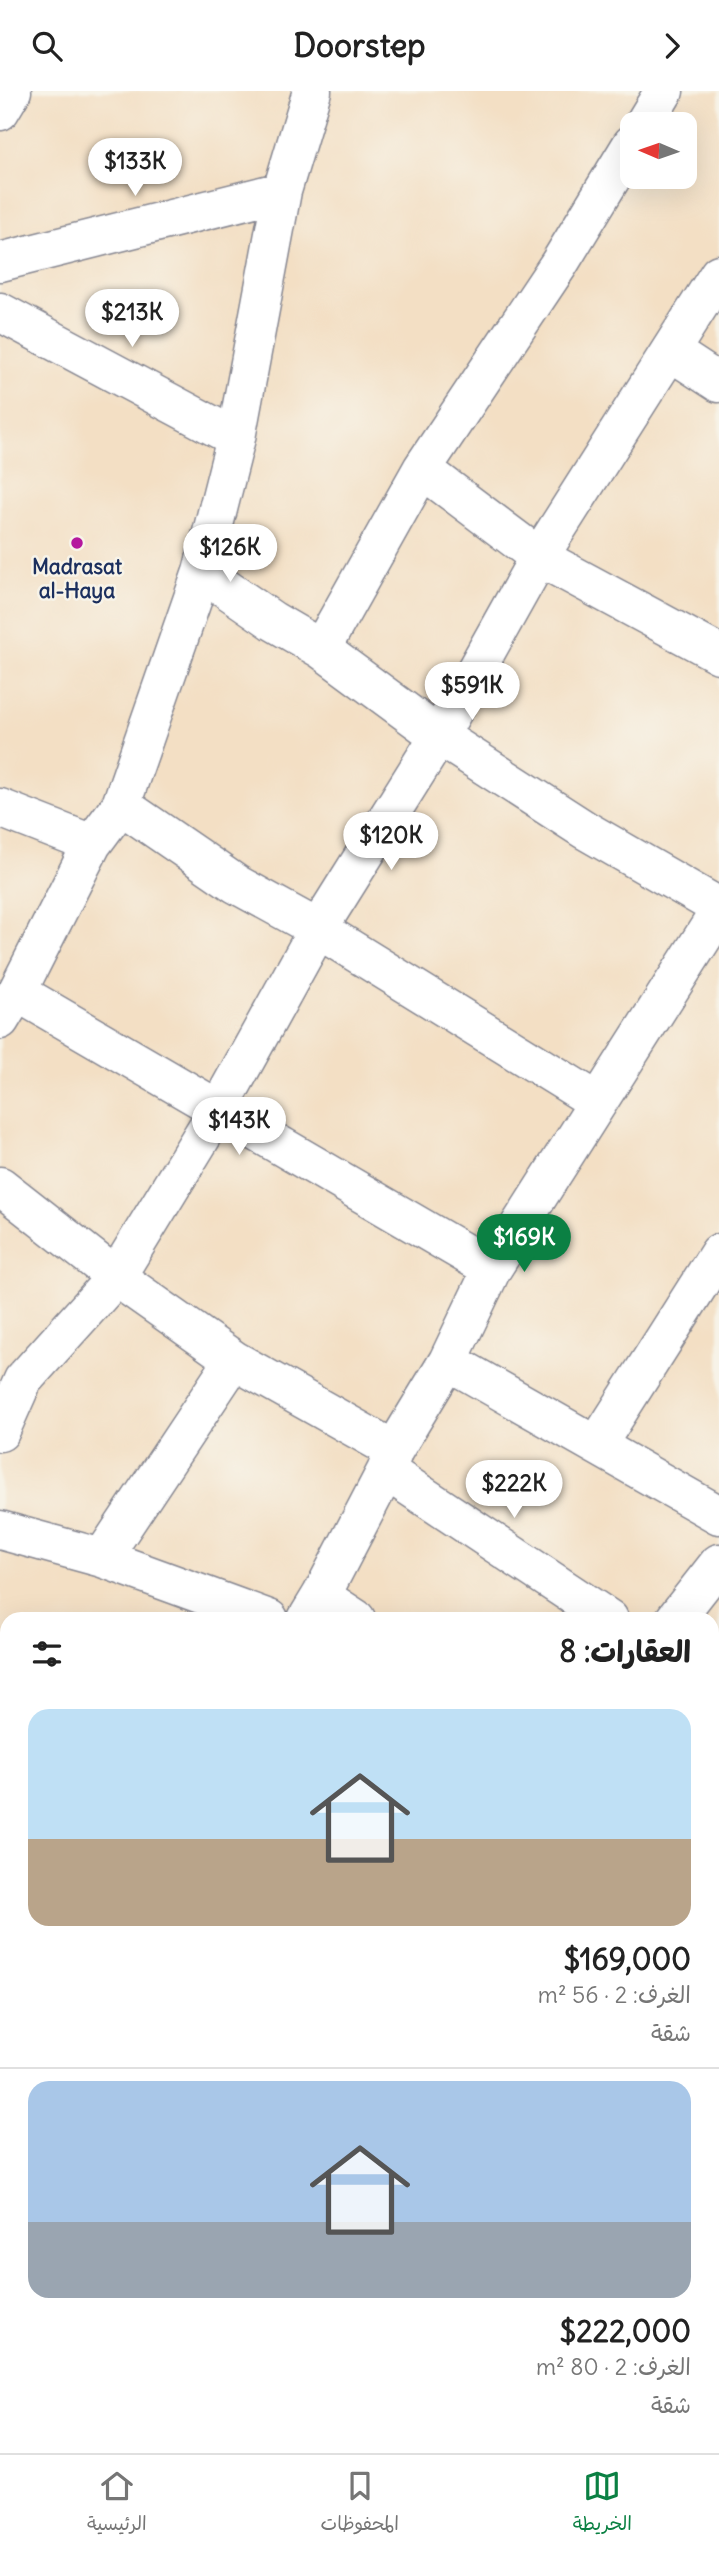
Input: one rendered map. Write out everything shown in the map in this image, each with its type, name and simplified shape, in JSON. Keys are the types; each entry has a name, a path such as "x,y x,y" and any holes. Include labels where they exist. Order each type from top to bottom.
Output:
{"street":[{"path":"0,111 12,91"},
{"path":"312,91 282,191 236,438 202,572 121,805 92,844 8,1006 218,1110 492,1269"},
{"path":"651,112 664,91"},
{"path":"321,649 422,469 559,264 620,164"},
{"path":"0,261 282,191"},
{"path":"0,1432 23,1380 116,1277 218,1110 318,929 439,736 539,557 719,274"},
{"path":"0,312 236,438"},
{"path":"670,351 719,383"},
{"path":"422,469 539,557 719,654"},
{"path":"202,572 273,621 321,649 439,736 585,830 719,910 492,1269 448,1361 390,1460 314,1607 332,1612"},
{"path":"121,805 236,884 318,929 598,1102"},
{"path":"0,808 92,844"},
{"path":"0,1186 116,1277 234,1360 390,1460 599,1612"},
{"path":"597,1445 719,1253"},
{"path":"102,1558 234,1360"},
{"path":"448,1361 719,1515"},
{"path":"0,1530 102,1558 250,1612"},
{"path":"680,1612 719,1563"}],"place":[{"name":"Madrasat al-Haya","path":"77,543"}]}
